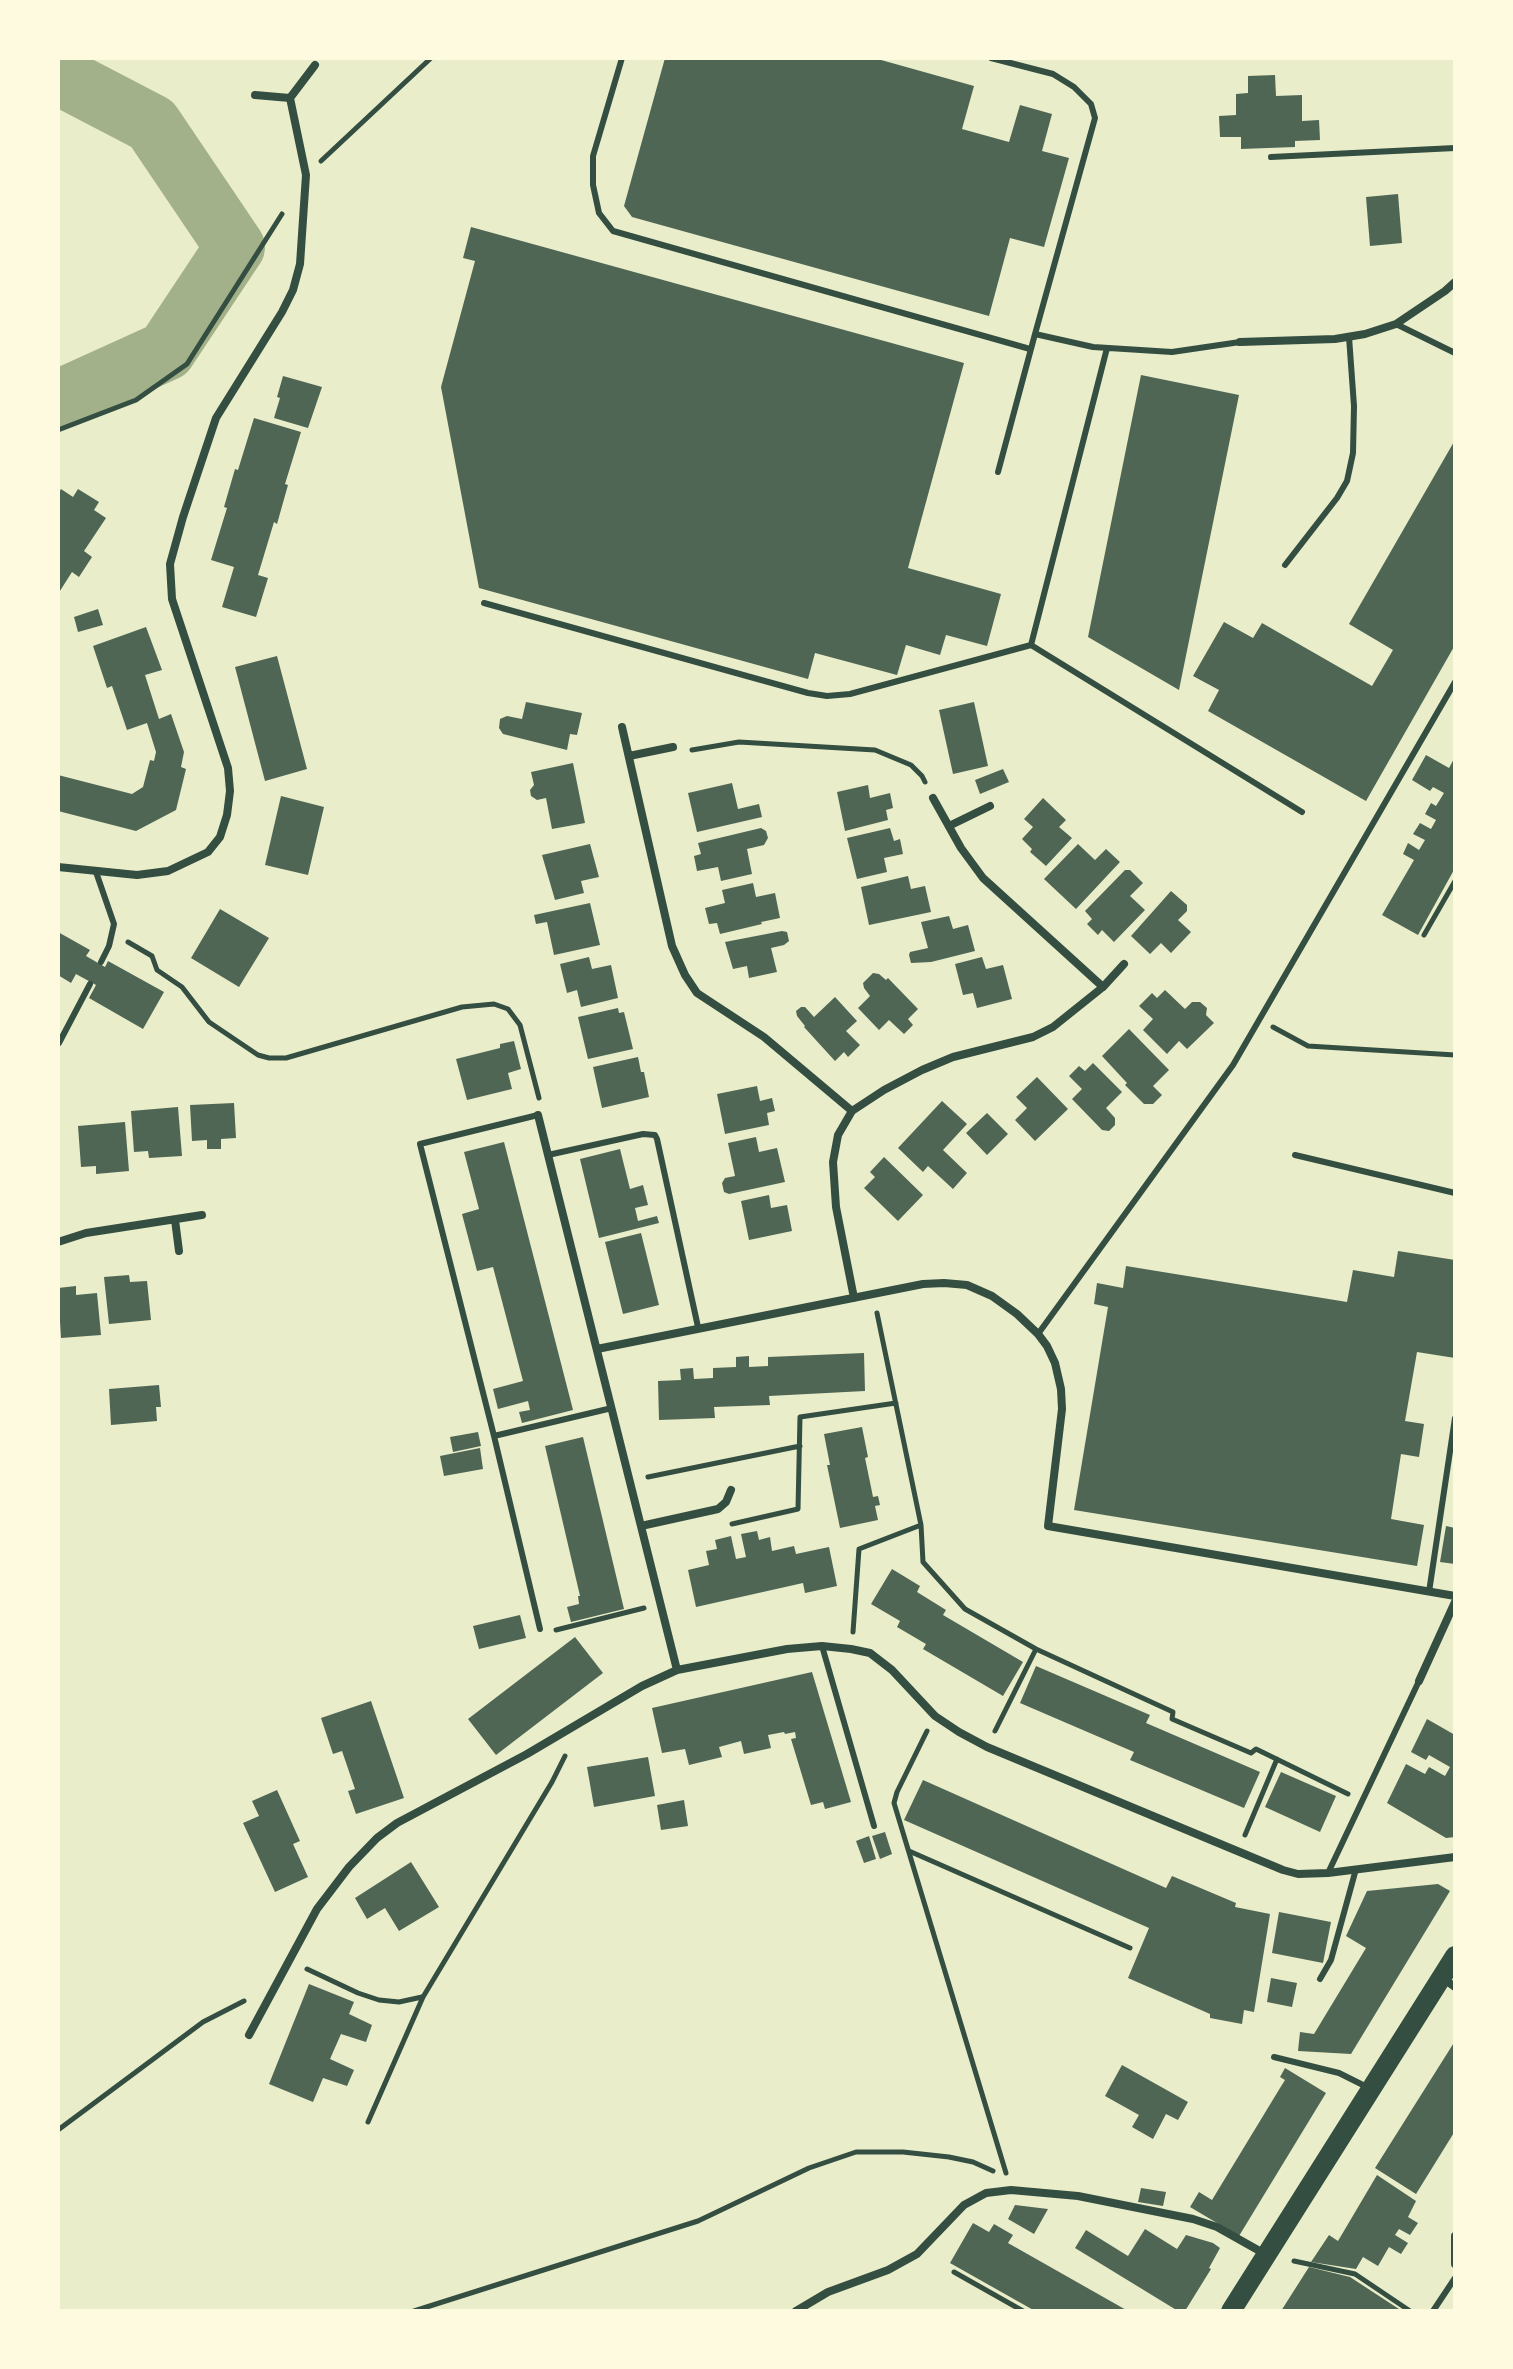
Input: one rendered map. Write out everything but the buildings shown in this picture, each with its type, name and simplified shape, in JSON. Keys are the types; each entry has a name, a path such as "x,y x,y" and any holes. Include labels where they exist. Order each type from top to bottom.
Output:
{"main road":[{"path":"1231,2311 1370,2089 1448,1982 1455,1956"}],"street":[{"path":"58,867 137,875 168,871 208,852 220,837 230,791 228,768 172,599 170,564 216,418 293,290 300,264 306,175 290,98 315,65"},
{"path":"255,95 290,98"},
{"path":"1240,342 1349,337 1396,324 1455,282"},
{"path":"622,727 672,946 685,975 697,993 764,1037 852,1111"},
{"path":"629,756 673,747"},
{"path":"933,798 983,878 1103,987"},
{"path":"949,826 990,806"},
{"path":"854,1298 836,1207 833,1162 838,1135 852,1111 897,1083 953,1057 1033,1037 1053,1027 1103,987 1124,964"},
{"path":"538,1115 677,1670"},
{"path":"58,1242 86,1233 202,1215"},
{"path":"175,1220 179,1251"},
{"path":"597,1349 923,1284 967,1285 992,1296 1017,1314 1038,1334 1055,1363 1062,1409 1048,1526 1455,1596"},
{"path":"641,1526 718,1509 726,1502 731,1490"},
{"path":"1419,1681 1455,1602"},
{"path":"249,2035 317,1909 349,1867 377,1838 397,1823 527,1754 642,1686 677,1670 787,1649 822,1646 870,1653 883,1661 935,1716 987,1747 1283,1870 1298,1874 1328,1873 1455,1857"},
{"path":"796,2311 828,2292 888,2270 917,2254 964,2205 986,2193 1011,2190 1078,2196 1193,2219 1217,2227 1265,2255"},
{"path":"1455,2236 1455,2264"}],"lane":[{"path":"622,58 593,156 593,185 599,213 613,231 1030,349"},
{"path":"991,58 1053,74 1064,80 1091,104 1095,118 998,472"},
{"path":"1271,157 1455,148"},
{"path":"1396,324 1455,353"},
{"path":"1035,334 1093,347 1172,352 1240,342"},
{"path":"1285,565 1347,481 1353,453 1354,406 1349,337"},
{"path":"1031,645 1107,348"},
{"path":"484,603 827,696 850,694 1031,645 1302,812"},
{"path":"1038,1334 1233,1065 1455,682"},
{"path":"96,872 112,913 113,933 101,962"},
{"path":"59,1043 90,984"},
{"path":"538,1115 420,1144 540,1629"},
{"path":"548,1155 643,1134 655,1135 698,1327"},
{"path":"1295,1155 1455,1193"},
{"path":"494,1436 612,1408"},
{"path":"1429,1592 1455,1418"},
{"path":"822,1646 874,1826"},
{"path":"1328,1873 1419,1681"},
{"path":"1320,1979 1331,1960 1356,1869"},
{"path":"1274,2057 1339,2073 1370,2089"},
{"path":"1433,2311 1455,2278"}],"path":[{"path":"58,430 136,400 187,364 306,175 431,58"},
{"path":"673,747 687,751 739,742 875,750 911,765 922,776 933,798"},
{"path":"1424,935 1455,881"},
{"path":"113,933 152,956 157,970 182,987 209,1022 258,1055 269,1058 286,1058 477,1004 494,1004 508,1009 520,1025 539,1094 538,1115"},
{"path":"1260,1018 1308,1046 1455,1055"},
{"path":"873,1294 921,1525 923,1562 965,1609 1036,1649 1173,1712 1172,1719 1251,1753 1256,1749 1362,1801"},
{"path":"722,1526 798,1509 800,1417 896,1403"},
{"path":"630,1481 800,1446"},
{"path":"851,1649 859,1549 921,1525"},
{"path":"540,1629 553,1630 660,1604"},
{"path":"987,1747 1036,1649"},
{"path":"414,2311 698,2221 809,2168 856,2152 903,2152 949,2157 973,2162 1007,2177 894,1803 935,1716"},
{"path":"368,2122 423,1997 552,1782 581,1722"},
{"path":"1238,1850 1277,1759"},
{"path":"909,1851 1130,1948"},
{"path":"289,1961 379,2000 399,2002 423,1997"},
{"path":"58,2130 203,2022 276,1985"},
{"path":"1265,2255 1355,2274 1410,2311"},
{"path":"954,2272 1023,2311"}],"waterway":[{"path":"58,75 152,124 235,247 166,351 58,400"}]}
